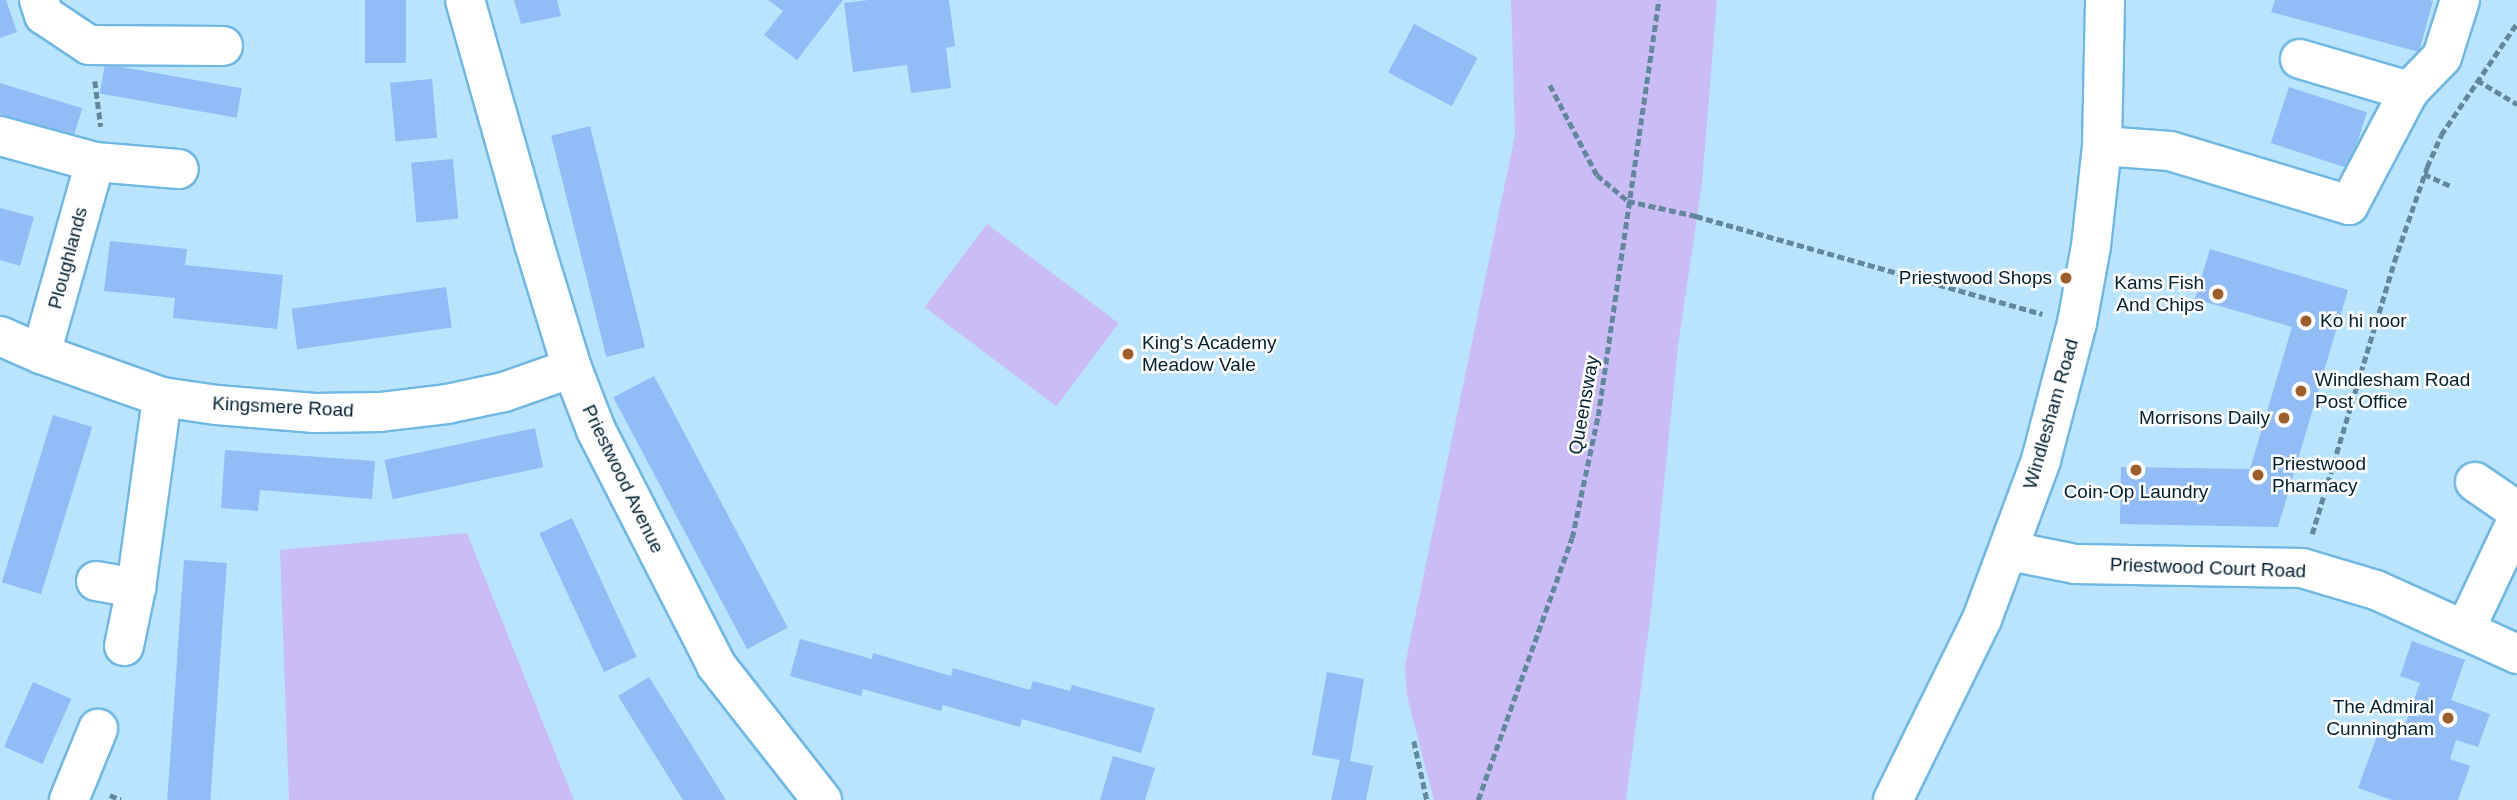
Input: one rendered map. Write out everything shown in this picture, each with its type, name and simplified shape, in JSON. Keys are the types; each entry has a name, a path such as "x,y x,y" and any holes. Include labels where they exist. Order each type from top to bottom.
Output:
{"street":[{"path":"39,0 44,15 89,45 223,46"},
{"name":"Priestwood Avenue","path":"465,0 572,369 596,430 716,665 822,800"},
{"name":"Windlesham Road","path":"1893,800 1982,619 2010,551 2040,460 2077,323 2091,246 2102,146 2105,0"},
{"path":"2102,146 2169,151 2349,205 2409,91 2442,57 2460,0"},
{"path":"2300,59 2409,91"},
{"path":"0,136 95,162 179,169"},
{"name":"Ploughlands","path":"41,354 95,162"},
{"name":"Kingsmere Road","path":"0,336 41,354 162,397 217,405 315,413 380,412 447,404 504,392 572,369"},
{"path":"124,646 136,588 162,397"},
{"path":"2475,482 2517,511"},
{"path":"2466,628 2517,520"},
{"name":"Priestwood Court Road","path":"2010,551 2075,564 2302,568 2376,590 2466,628 2517,654"},
{"path":"96,581 136,588"},
{"path":"69,800 98,729"}],"path":[{"name":"Queensway","path":"1478,800 1572,538 1598,416 1658,0"},
{"path":"2302,568 2394,262 2424,174 2441,135 2517,23"},
{"path":"89,45 102,121 95,162"},
{"path":"2477,80 2517,104"},
{"path":"1550,85 1597,175 1629,201 1696,216 2077,323"},
{"path":"2424,174 2451,186"},
{"path":"1414,741 1427,800"}],"shaded area":[{"path":"1511,0 1717,0 1702,183 1678,346 1651,612 1626,800 1434,800 1407,696 1405,665 1515,135"},
{"path":"987,224 1119,323 1056,406 924,307"},
{"path":"467,533 574,800 289,800 280,550"}],"building":[{"path":"0,0 6,0 17,32 0,38"},
{"path":"365,0 406,0 406,63 365,63"},
{"path":"514,0 557,0 561,16 521,24"},
{"path":"768,0 843,0 797,60 764,35 783,11"},
{"path":"869,0 949,0 955,46 946,48 951,88 911,93 907,65 853,72 844,3"},
{"path":"2275,0 2433,1 2419,52 2271,12"},
{"path":"1414,24 1478,58 1452,106 1388,73"},
{"path":"105,64 242,88 237,118 100,94"},
{"path":"432,79 437,138 395,141 390,83"},
{"path":"0,83 82,108 73,137 0,114"},
{"path":"2289,87 2367,112 2349,168 2271,143"},
{"path":"590,126 645,347 606,357 551,136"},
{"path":"453,159 458,219 416,222 411,163"},
{"path":"0,208 34,217 20,266 0,260"},
{"path":"110,241 187,249 185,265 283,275 277,329 173,318 175,298 104,291"},
{"path":"2210,249 2348,290 2278,527 2120,524 2121,467 2250,469 2292,327 2195,299"},
{"path":"446,287 452,328 297,349 292,309"},
{"path":"654,376 788,628 747,649 613,398"},
{"path":"53,415 92,427 41,594 2,582"},
{"path":"535,428 543,467 393,499 384,460"},
{"path":"225,450 375,461 372,499 260,490 258,511 221,508"},
{"path":"572,518 637,657 604,672 539,533"},
{"path":"184,560 227,563 210,800 167,800"},
{"path":"800,639 872,659 873,653 951,676 953,668 1030,690 1033,681 1070,691 1072,685 1155,708 1141,753 1022,719 1020,727 943,705 941,711 863,689 861,696 790,676"},
{"name":"The Admiral Cunningham","path":"2412,641 2465,660 2451,700 2490,714 2478,747 2456,740 2450,759 2470,766 2458,800 2392,800 2358,788 2382,722 2403,730 2420,683 2400,676"},
{"path":"1327,672 1364,679 1350,761 1373,766 1366,800 1331,800 1340,760 1312,755"},
{"path":"649,677 726,800 683,800 618,696"},
{"path":"33,682 71,699 42,764 4,747"},
{"path":"1113,756 1155,768 1145,800 1100,800"}],"place":[{"name":"Priestwood Shops","path":"2066,278"},
{"name":"Kams Fish And Chips","path":"2218,294"},
{"name":"Ko hi noor","path":"2306,321"},
{"name":"King's Academy Meadow Vale","path":"1128,354"},
{"name":"Windlesham Road Post Office","path":"2301,391"},
{"name":"Morrisons Daily","path":"2284,418"},
{"name":"Coin-Op Laundry","path":"2136,470"},
{"name":"Priestwood Pharmacy","path":"2258,475"},
{"name":"The Admiral Cunningham","path":"2448,718"}]}
